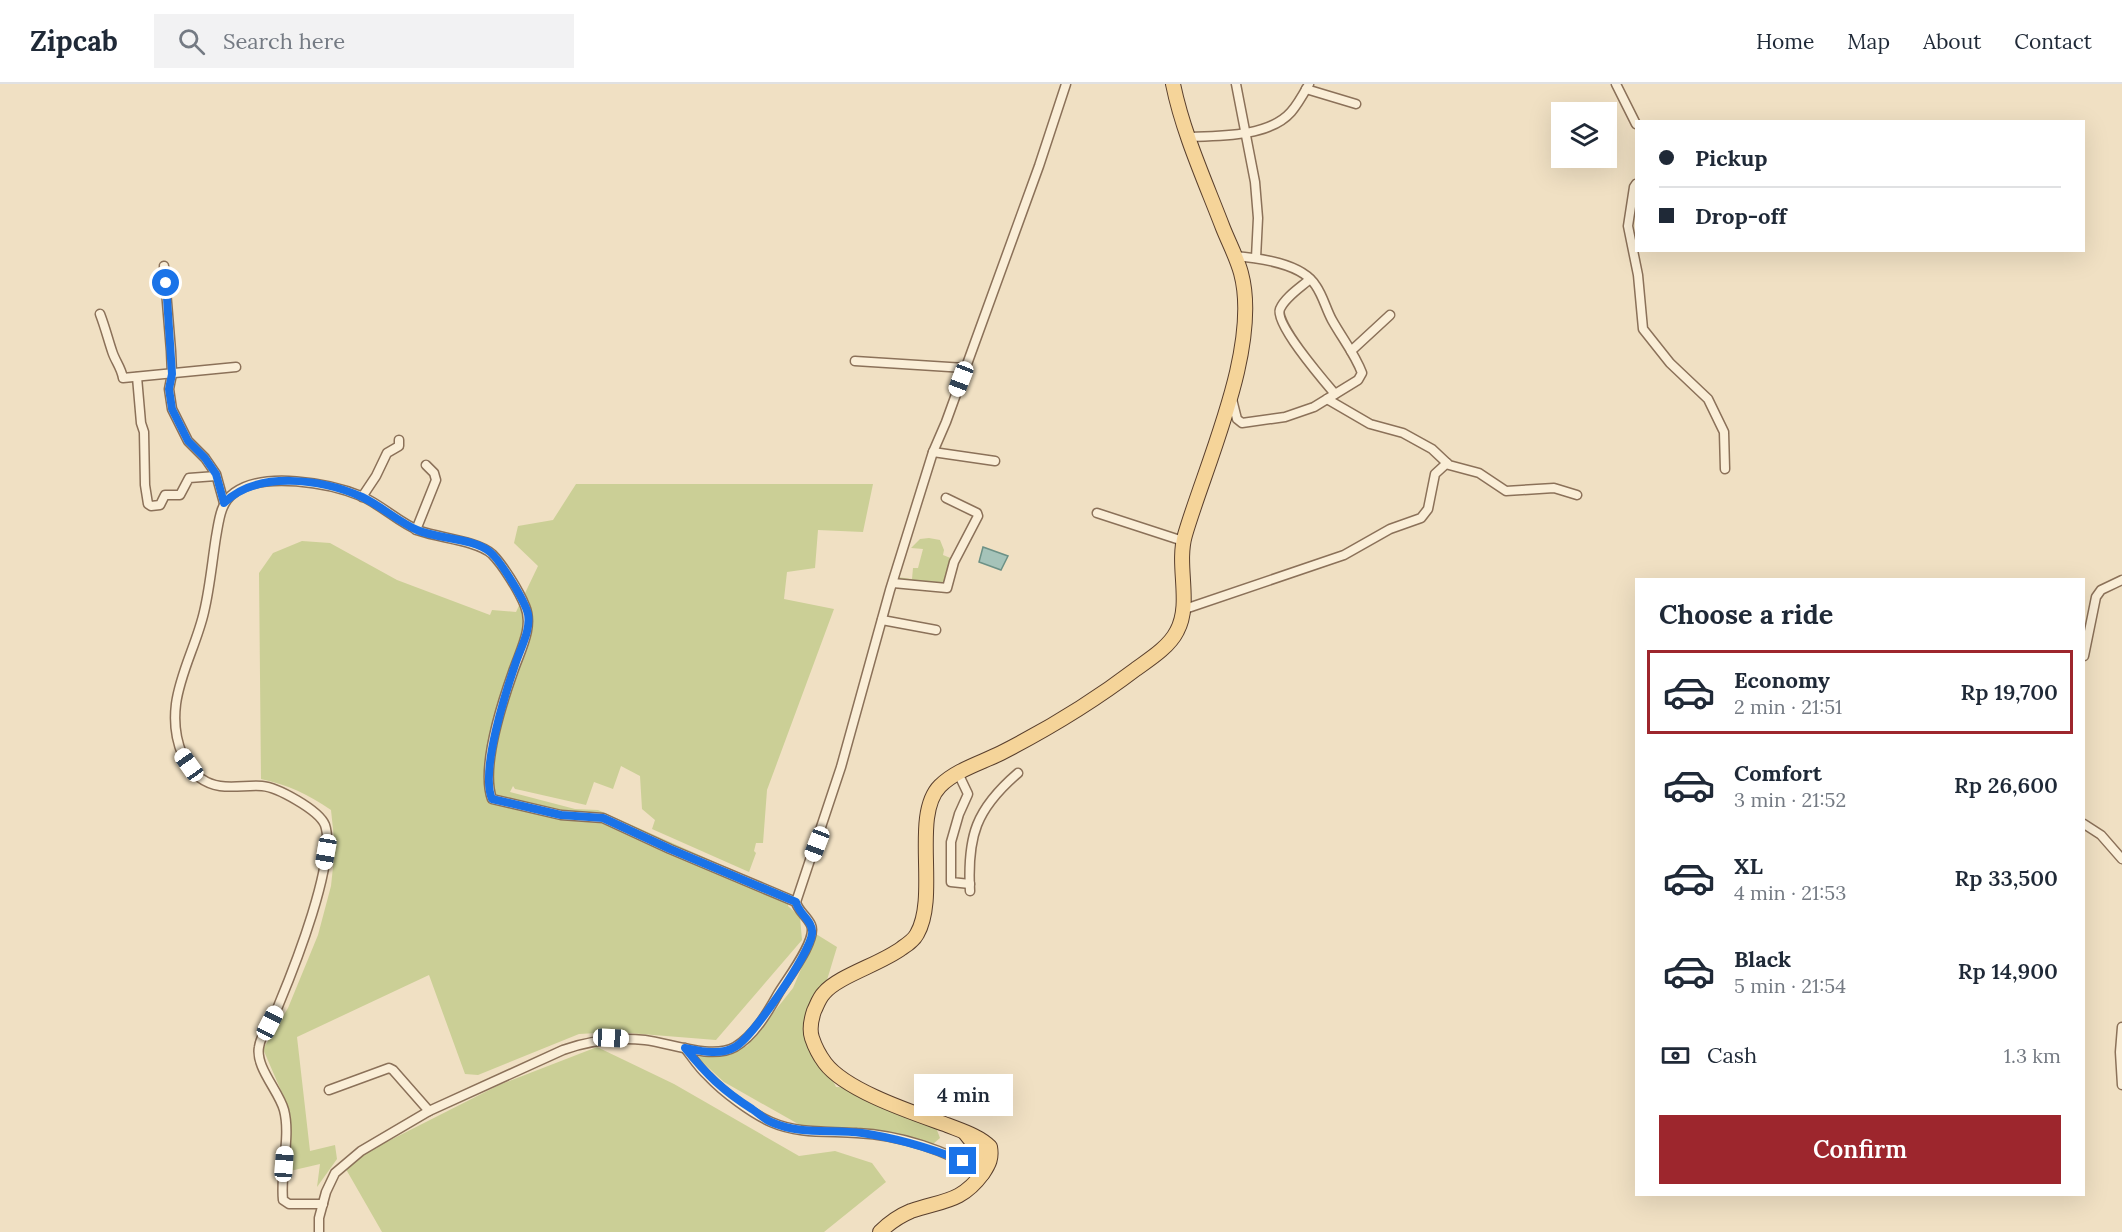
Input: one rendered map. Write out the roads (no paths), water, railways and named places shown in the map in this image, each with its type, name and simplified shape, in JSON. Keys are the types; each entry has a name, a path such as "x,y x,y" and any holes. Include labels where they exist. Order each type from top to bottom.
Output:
{"main road":[{"path":"880,1232 899,1216 943,1203 974,1185 982,1174 976,1148 965,1133 896,1106 832,1071 818,1051 810,1026 822,994 832,985 898,952 918,933 925,897 929,806 934,793 941,784 958,773 1033,736 1123,679 1172,639 1179,625 1182,610 1183,542 1230,394 1243,338 1245,311 1242,279 1188,137 1173,84"}],"street":[{"path":"319,1232 319,1218 323,1204 335,1173 343,1164 429,1111 563,1050 586,1042 611,1038 645,1040 704,1051 723,1052 742,1042 766,1014 801,958 812,934 811,925 796,902 841,767 882,620 933,452 1039,166 1066,84"},
{"path":"1236,84 1255,182 1258,218 1256,258"},
{"path":"1616,84 1635,122"},
{"path":"1188,137 1267,129 1283,120 1291,112 1308,87 1356,104"},
{"path":"1635,186 1628,226 1638,275 1643,329 1670,363 1708,399 1724,432 1725,470"},
{"path":"1230,394 1237,419 1244,424 1292,415 1314,407 1362,376 1362,371 1332,320 1316,285 1310,279 1281,264 1234,256"},
{"path":"164,266 172,374 169,389 172,409 188,441 205,458 216,476 224,503"},
{"path":"1310,279 1281,308 1280,315 1290,336 1331,397 1370,424 1403,433 1432,449 1452,466 1479,473 1509,492 1554,488 1576,495"},
{"path":"100,314 110,339 112,353 123,378 236,367"},
{"path":"1350,351 1390,315"},
{"path":"855,361 965,368"},
{"path":"138,376 148,504 158,506 165,495 180,495 189,478 216,476"},
{"path":"362,497 387,453 399,446 399,440"},
{"path":"933,452 995,461"},
{"path":"1182,610 1344,555 1390,529 1421,518 1428,509 1435,474 1447,463"},
{"path":"416,530 436,480 435,475 426,465"},
{"path":"323,1204 284,1202 282,1187 285,1115 264,1070 258,1051 259,1044 282,997 312,915 326,852 325,825 312,809 267,787 224,787 202,780 181,753 175,731 176,703 204,614 219,521 224,503 235,492 251,485 284,481 320,485 362,497 416,530 474,544 490,552 518,591 528,613 529,625 510,678 493,737 489,779 492,799 561,815 603,818 796,902"},
{"path":"893,583 947,588 954,562 978,516 977,513 946,498"},
{"path":"1097,513 1183,542"},
{"path":"2085,651 2096,597 2101,590 2122,580"},
{"path":"882,620 936,630"},
{"path":"958,773 968,794 959,814 951,842 951,882 970,887 968,863 973,834 979,819 988,801 1018,773"},
{"path":"2085,825 2101,835 2122,859"},
{"path":"2122,1027 2120,1052 2122,1085"},
{"path":"685,1048 708,1077 734,1098 771,1122 799,1130 859,1133 898,1140 963,1161 982,1174"},
{"path":"329,1090 389,1068 429,1111"}],"water":[{"path":"983,547 1008,556 1001,570 979,562"}]}
